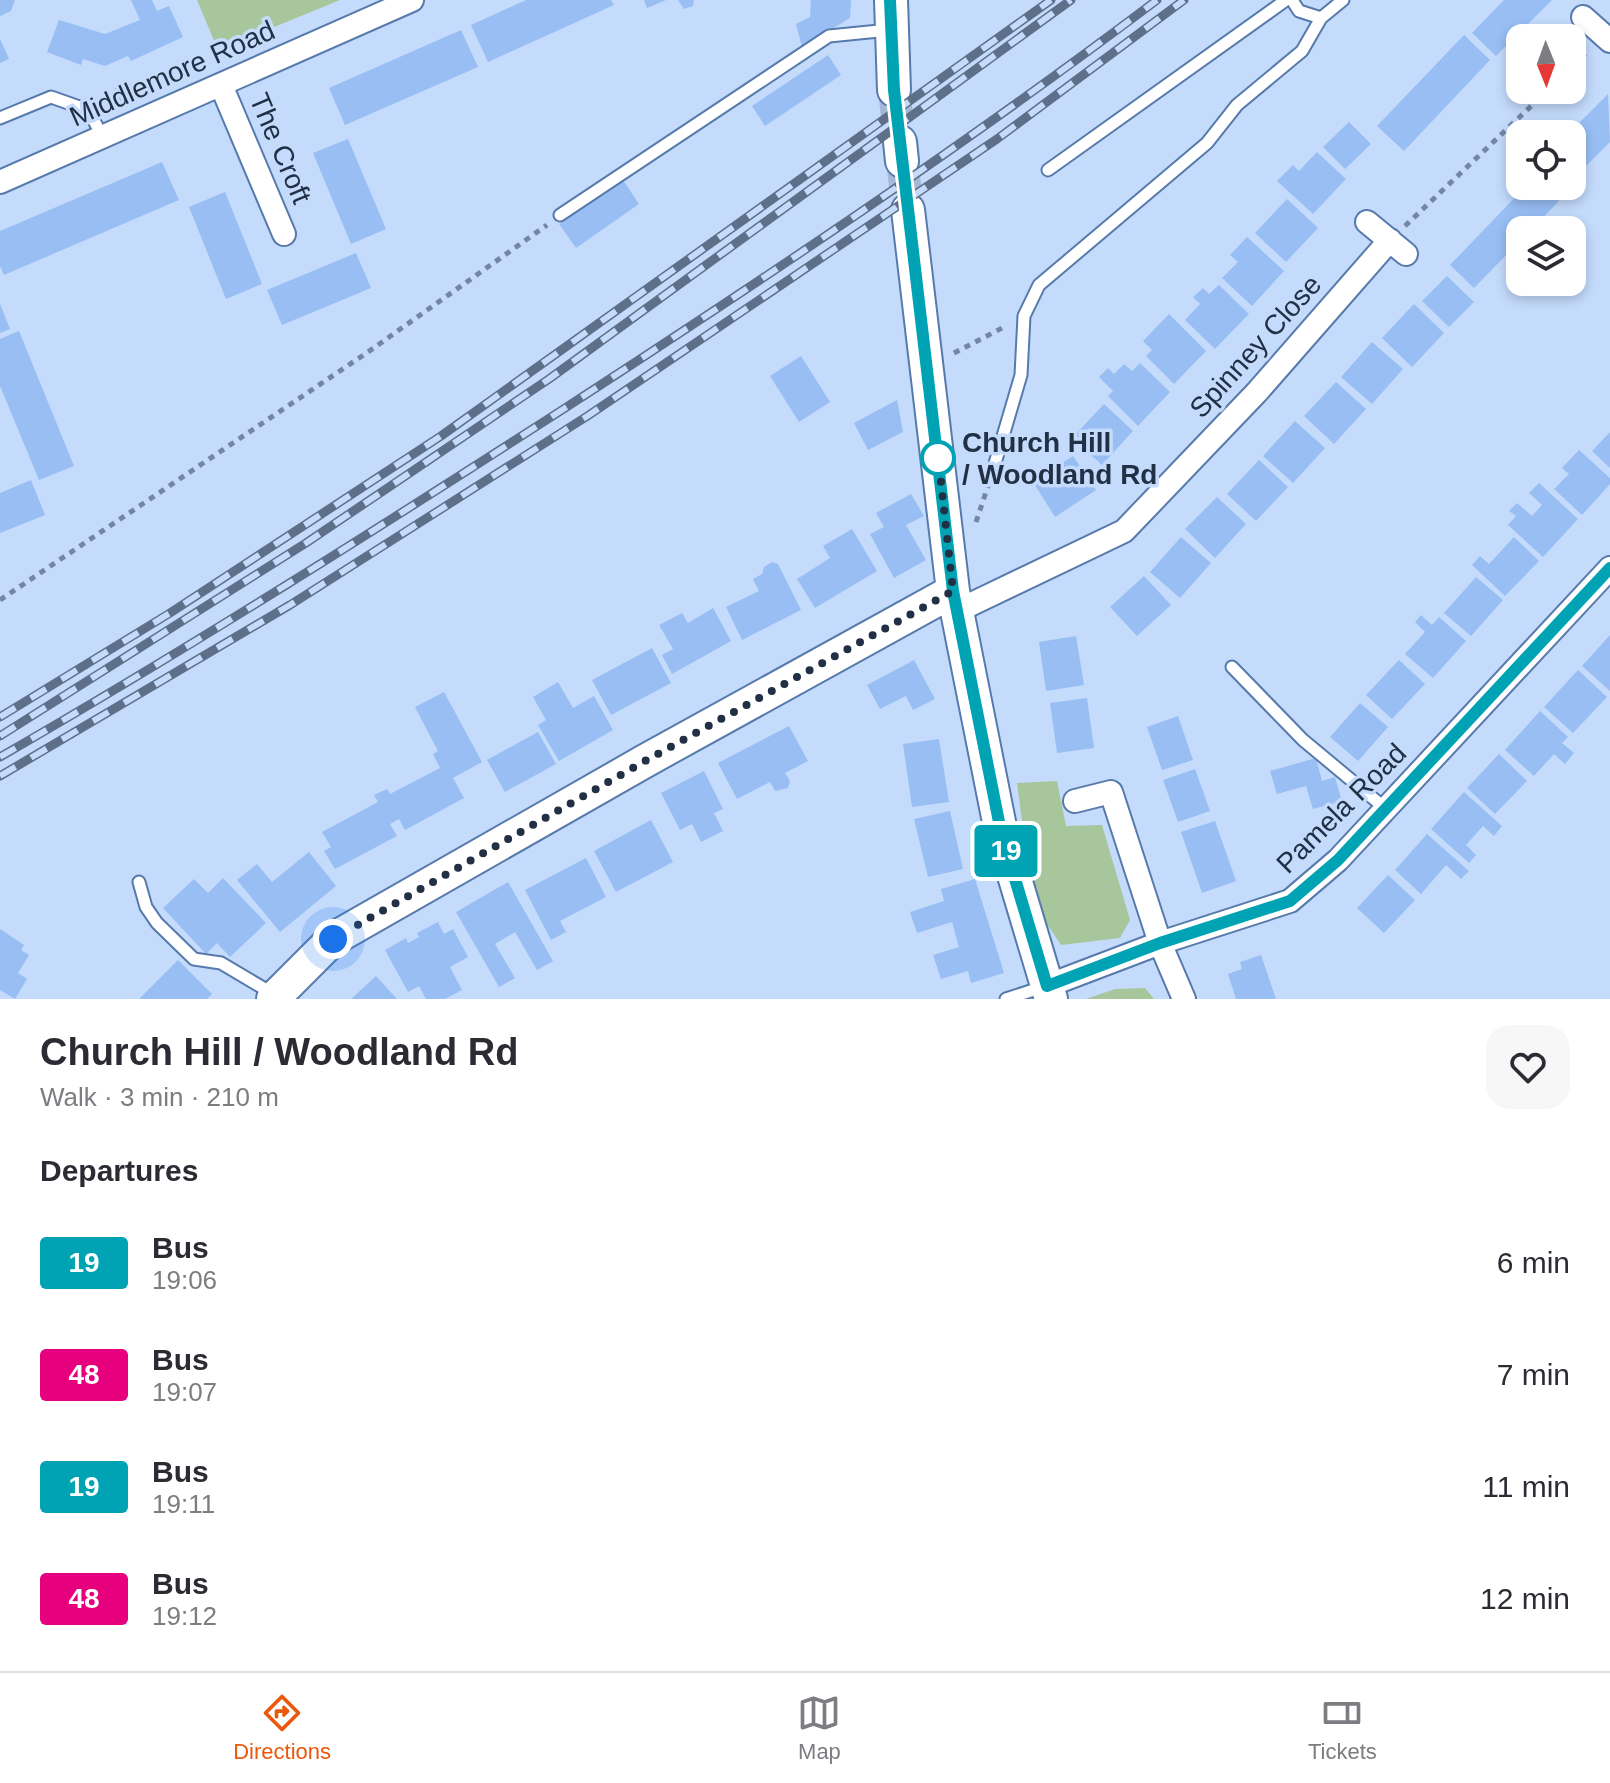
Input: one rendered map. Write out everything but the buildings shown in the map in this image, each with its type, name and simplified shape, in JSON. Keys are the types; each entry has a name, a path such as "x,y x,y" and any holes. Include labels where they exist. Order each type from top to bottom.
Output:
{"street":[{"name":"Middlemore Road","path":"0,182 412,0"},
{"path":"891,15 894,90"},
{"path":"1583,17 1608,36"},
{"name":"The Croft","path":"221,85 284,234"},
{"path":"908,210 955,601 1001,832 1049,992"},
{"path":"1367,222 1398,247"},
{"name":"Spinney Close","path":"955,601 1124,531 1398,247"},
{"name":"Pamela Road","path":"1049,992 1160,943 1290,901 1338,860 1610,568"},
{"path":"274,997 333,939 671,746 955,601"},
{"path":"1075,801 1111,792 1160,943 1184,999"}],"lane":[{"path":"1048,170 1286,0"},
{"path":"1292,0 1299,11 1321,18"},
{"path":"993,470 1021,375 1024,316 1039,285 1207,143 1237,105 1302,51 1321,18 1343,0"},
{"path":"560,215 829,36 891,15"},
{"path":"0,118 51,97 88,110 103,137"},
{"path":"1232,667 1303,740 1386,809"},
{"path":"139,882 146,907 157,923 194,959 221,963 274,997"},
{"path":"1006,999 1049,992"}],"path":[{"path":"1398,247 1533,104"},
{"path":"0,600 368,352 560,215"},
{"path":"953,353 1024,316"}],"green space":[{"path":"197,0 340,0 218,50"},
{"path":"1057,781 1066,826 1102,825 1130,920 1120,938 1061,945 1033,903 1017,783"},
{"path":"1145,988 1154,999 1086,999 1115,989"}],"tunnel":[{"path":"894,90 900,142"},
{"path":"902,161 908,210"}],"railway":[{"path":"0,717 170,613 441,436 1051,0"},
{"path":"0,736 306,543 549,379 1071,0"},
{"path":"0,757 283,587 638,361 938,159 1157,0"},
{"path":"0,776 290,605 589,415 997,139 1184,0"}],"bus line":[{"name":"19","path":"890,0 894,90 953,591 1001,832 1047,986 1160,943 1290,901 1338,860 1610,568"}],"place":[{"name":"Church Hill / Woodland Rd","path":"938,458"}],"route":[{"path":"333,939 645,761 953,591 937,446 938,458"}]}
